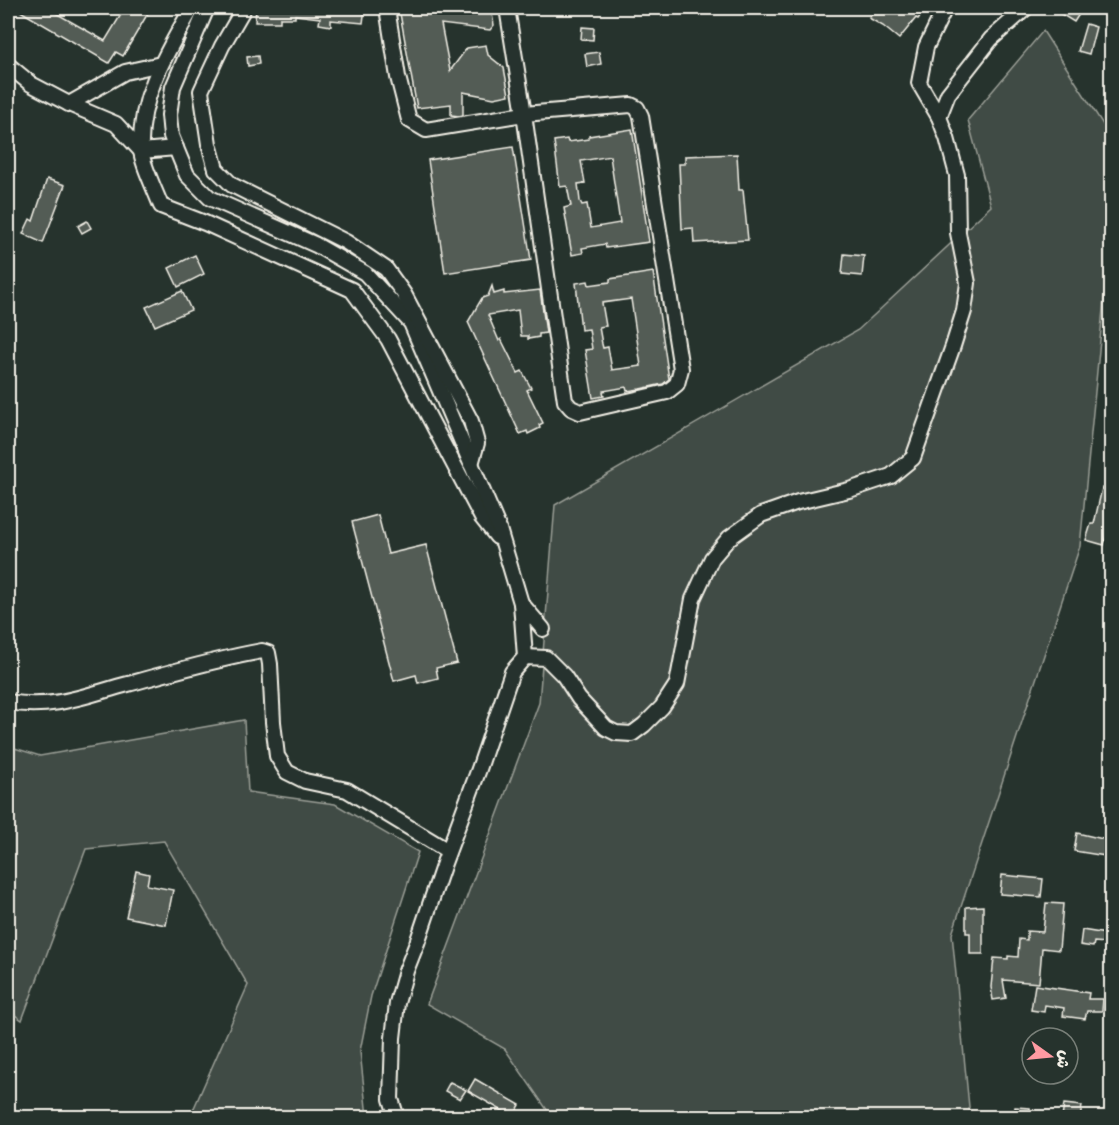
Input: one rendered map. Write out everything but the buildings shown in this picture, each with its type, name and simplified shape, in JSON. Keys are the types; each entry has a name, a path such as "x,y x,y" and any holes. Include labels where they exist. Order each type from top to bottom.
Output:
{"street":[{"path":"141,151 144,107 161,64 192,8"},
{"path":"207,8 173,87 169,115 171,136 187,175 210,198 316,245 365,273 411,323 499,529 521,603 525,657 512,672 406,971 397,1003 393,1038 391,1100 397,1118"},
{"path":"244,8 222,46 201,91 209,144 216,169 232,185 346,242 386,269 404,294 471,421 477,443 471,464"},
{"path":"387,8 398,77 409,120 426,130 524,114 631,105 637,108 641,116 681,369 677,384 667,392 580,412 565,401 524,114 507,8"},
{"path":"525,657 546,658 564,676 579,699 606,728 616,733 632,734 662,707 677,684 693,599 712,558 729,538 761,515 798,501 849,490 891,476 913,458 956,337 964,311 968,283 958,233 957,175 939,117 919,83 926,47 945,8"},
{"path":"939,117 948,94 984,48 1026,8"},
{"path":"69,104 125,72 161,64"},
{"path":"8,65 31,84 69,104 116,124 141,151 161,206 205,223 352,290 388,339 482,518 505,548"},
{"path":"141,151 176,148"},
{"path":"521,603 543,629"},
{"path":"8,702 57,704 262,651 268,653 277,756 287,772 305,781 347,790 448,851"}],"shaded area":[{"path":"1043,31 1111,137 1111,227 1080,546 952,934 970,1117 552,1117 505,1049 427,1004 539,703 555,505 858,330 991,206 968,120"},
{"path":"244,720 248,792 335,804 418,852 371,996 360,1051 367,1117 190,1117 248,985 164,841 86,849 22,1020 8,1010 8,746 40,756"}]}
